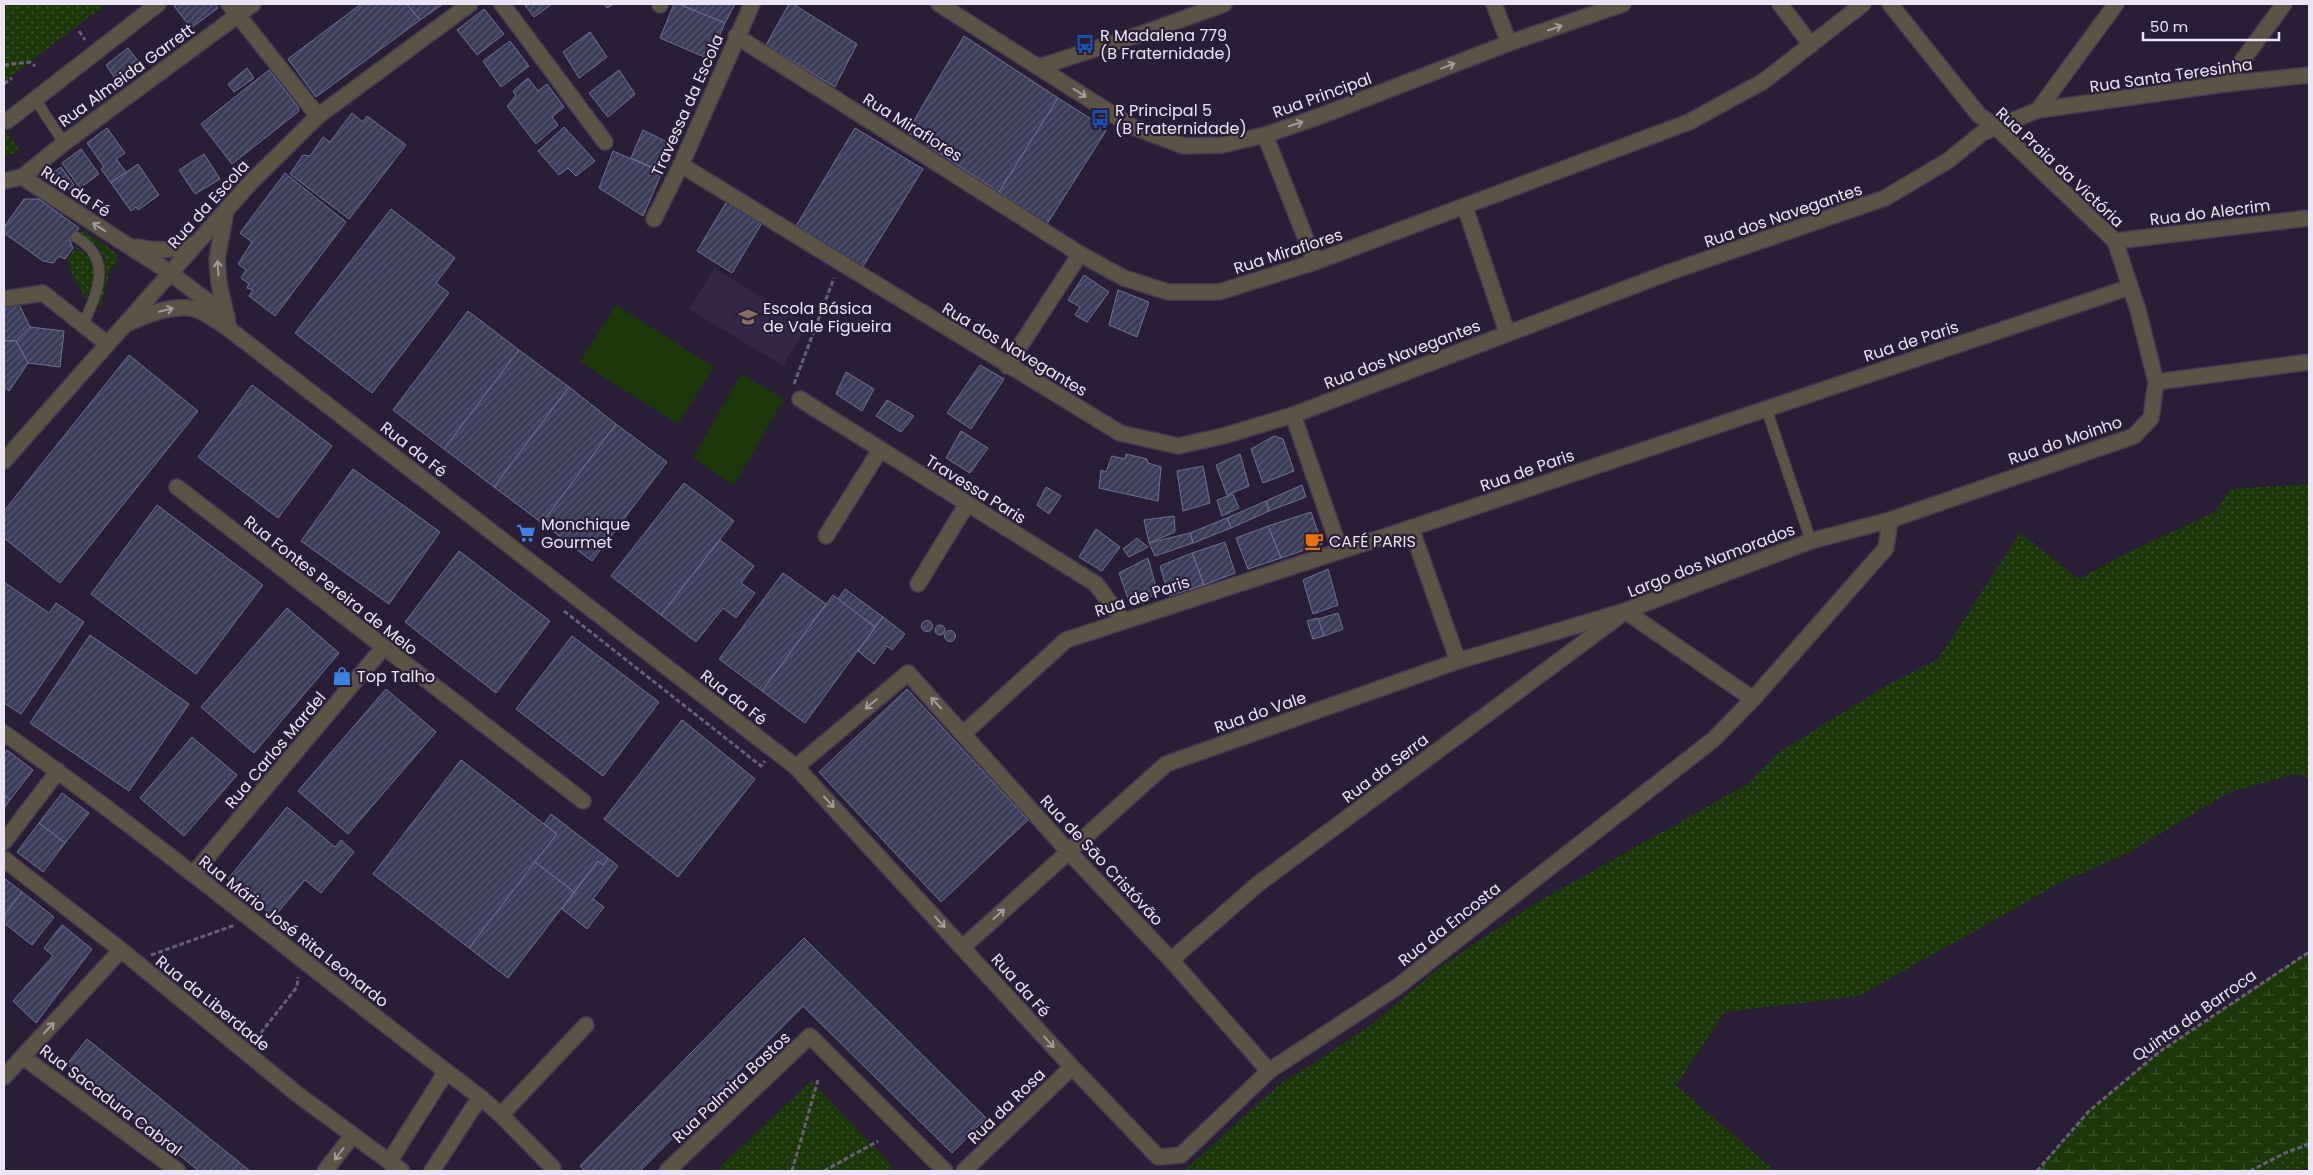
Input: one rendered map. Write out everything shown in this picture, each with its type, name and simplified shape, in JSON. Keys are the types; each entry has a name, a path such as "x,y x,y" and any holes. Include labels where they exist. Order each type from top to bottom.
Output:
{"street":[{"path":"7,121 158,4"},
{"name":"Rua Almeida Garrett","path":"22,177 233,9 253,4"},
{"name":"Rua da Escola","path":"4,461 313,110 470,4"},
{"path":"502,4 605,142"},
{"name":"Travessa da Escola","path":"654,219 681,165 736,36 752,4"},
{"name":"Rua Principal","path":"939,4 1132,127 1184,146 1222,145 1265,135 1315,118 1508,43 1623,4"},
{"path":"1039,67 1147,32 1224,4"},
{"path":"1494,4 1508,43"},
{"path":"1780,4 1811,45"},
{"name":"Rua Miraflores","path":"736,36 1080,254 1124,278 1168,292 1219,292 1314,262 1689,122 1764,81 1863,4"},
{"name":"Rua Praia da Victória","path":"1890,4 1978,115 1997,128 2115,241 2130,287 2156,382"},
{"name":"Rua dos Navegantes","path":"681,165 1007,366 1120,433 1178,446 1223,436 1293,415 1507,332 1670,272 1885,198 1949,160 1982,133 2038,110 2116,4"},
{"path":"2224,84 2284,4"},
{"path":"233,9 313,110"},
{"name":"Rua Santa Teresinha","path":"2038,110 2224,84 2309,75"},
{"path":"1265,135 1314,262"},
{"name":"Rua da Fé","path":"4,181 22,177 170,272 228,323 796,766 1072,1067 1158,1157"},
{"path":"1465,207 1507,332"},
{"path":"226,210 217,259 219,283 228,323"},
{"name":"Rua do Alecrim","path":"2115,241 2309,218"},
{"name":"Rua da Fé","path":"126,244 157,251 173,250 196,243"},
{"path":"1007,366 1080,254"},
{"name":"Rua de Paris","path":"964,733 1066,640 1411,528 2130,287"},
{"path":"4,299 43,293 106,343"},
{"name":"Rua da Fé","path":"120,327 150,314 176,308 196,310 228,323"},
{"path":"2156,382 2309,362"},
{"name":"Rua do Moinho","path":"1890,520 2134,436 2151,418 2156,382"},
{"name":"Travessa Paris","path":"800,399 1096,584 1123,620"},
{"path":"1293,415 1340,550"},
{"path":"826,536 880,450"},
{"name":"Rua Fontes Pereira de Melo","path":"177,487 583,801"},
{"path":"918,584 967,504"},
{"path":"1753,699 1886,548 1890,520"},
{"name":"Largo dos Namorados","path":"1625,611 1811,541 1890,520"},
{"path":"1411,528 1458,661"},
{"name":"Largo dos Namorados","path":"1625,611 1753,699"},
{"name":"Rua do Vale","path":"963,947 1166,764 1458,661 1625,611"},
{"name":"Rua da Serra","path":"1172,960 1258,884 1625,611"},
{"name":"Rua Carlos Mardel","path":"193,874 384,648"},
{"name":"Rua de São Cristóvão","path":"796,766 908,673 964,733 1068,851 1172,960 1270,1071"},
{"name":"Rua da Encosta","path":"1158,1157 1181,1155 1270,1071 1396,987 1714,738 1753,699"},
{"name":"Rua Mário José Rita Leonardo","path":"4,733 58,771 252,919 480,1097 502,1115 555,1170"},
{"path":"4,842 58,771"},
{"name":"Rua da Liberdade","path":"4,859 135,961 245,1052 352,1136 402,1171"},
{"path":"4,1077 121,950"},
{"path":"502,1115 586,1025"},
{"name":"Rua Palmira Bastos","path":"667,1171 810,1036 945,1171"},
{"name":"Rua Sacadura Cabral","path":"23,1057 178,1171"},
{"name":"Rua da Rosa","path":"964,1171 1072,1067"},
{"path":"389,1162 446,1072"},
{"path":"432,1171 480,1097"},
{"path":"326,1171 352,1136"}],"lane":[{"path":"35,99 64,143"},
{"path":"76,237 84,242 99,264 99,278 95,296 83,325"},
{"path":"1766,408 1811,541"}],"path":[{"path":"4,65 30,62 35,66"},
{"path":"4,80 12,78 4,84"},
{"path":"800,399 793,394 793,386 837,269"},
{"path":"563,611 761,766 766,760 771,763"},
{"path":"135,961 252,919"},
{"name":"Quinta da Barroca","path":"2037,1171 2088,1112 2159,1052 2309,952"},
{"path":"245,1052 273,1020 297,988 300,957"},
{"path":"792,1171 818,1080"},
{"path":"824,1171 878,1141"},
{"path":"2250,1171 2284,1152 2309,1144"}],"shaded area":[{"name":"Escola Básica de Vale Figueira","path":"714,268 808,325 783,366 689,309"}],"green space":[{"path":"4,4 106,4 4,82"},
{"path":"4,129 20,151 4,157"},
{"path":"84,230 117,254 117,263 110,269 101,308 98,306 105,259 98,246 80,233"},
{"path":"76,247 89,258 94,268 93,280 88,296 82,299 83,293 70,271 71,265 67,260"},
{"path":"616,305 714,367 678,424 580,362"},
{"path":"741,374 784,399 734,485 693,458"},
{"path":"2309,484 2309,779 2295,774 2228,793 2128,853 2062,882 1859,996 1725,1012 1676,1085 1775,1171 1178,1171 1185,1170 1282,1082 1304,1070 1371,1025 1440,967 1539,901 1748,784 1778,753 1887,685 1938,659 2020,533 2079,579 2127,553 2215,512 2231,489"},
{"path":"2309,952 2309,1144 2285,1153 2250,1171 2037,1171 2088,1112 2159,1052"},
{"path":"811,1081 893,1167 889,1171 716,1171"},
{"path":"2309,1144 2309,1167 2298,1171 2250,1171 2285,1153"}],"building":[{"path":"177,4 215,4 218,8 191,28 174,6"},
{"path":"361,4 407,4 420,20 316,97 288,59"},
{"path":"407,4 443,4 420,20"},
{"path":"524,4 552,4 534,17"},
{"path":"604,4 614,4 607,8"},
{"path":"674,4 679,4 725,23 709,59 660,38"},
{"path":"679,4 735,4 725,23"},
{"path":"789,4 793,4 857,44 835,87 766,45"},
{"path":"484,9 504,34 477,55 457,30"},
{"path":"590,32 607,57 579,78 563,52"},
{"path":"964,36 1058,98 999,192 907,132"},
{"path":"510,41 529,66 501,87 483,61"},
{"path":"128,48 142,66 119,84 106,65"},
{"path":"247,68 254,78 234,92 228,84"},
{"path":"269,70 298,107 299,111 232,164 201,124"},
{"path":"619,70 635,94 608,117 589,93"},
{"path":"528,78 538,91 547,84 564,107 552,117 558,125 536,144 507,106 516,96 513,91"},
{"path":"1058,98 1107,129 1047,224 999,192"},
{"path":"352,113 363,122 367,116 406,145 349,219 290,174 303,155 310,156 323,137 330,142"},
{"path":"564,127 595,161 576,176 568,168 559,175 538,151"},
{"path":"107,128 125,153 116,159 126,172 111,183 101,169 104,167 87,143"},
{"path":"855,128 923,169 862,268 796,226"},
{"path":"643,130 669,143 658,170 631,158"},
{"path":"81,149 99,174 80,188 62,163"},
{"path":"613,151 662,172 643,216 599,188"},
{"path":"204,154 220,179 195,194 179,170"},
{"path":"138,164 159,195 138,210 136,207 131,211 111,183"},
{"path":"61,167 74,185 64,192 50,175"},
{"path":"285,173 346,222 275,316 249,296 253,290 247,288 249,284 241,278 246,270 238,264 252,242 240,233"},
{"path":"24,199 39,199 79,228 70,241 73,248 65,259 59,256 53,263 43,261 4,233 4,227"},
{"path":"727,201 762,223 732,273 697,251"},
{"path":"391,209 455,258 436,283 449,293 372,393 295,333"},
{"path":"1084,275 1109,292 1087,322 1075,315 1080,307 1068,300"},
{"path":"1118,290 1149,302 1137,337 1109,325"},
{"path":"17,300 30,327 16,341 4,341 4,305"},
{"path":"468,311 519,350 444,449 393,410"},
{"path":"30,327 64,331 60,367 28,363 16,341"},
{"path":"4,341 16,341 28,363 9,391 4,387"},
{"path":"519,350 569,387 494,487 444,449"},
{"path":"129,355 198,411 60,583 4,538 4,511"},
{"path":"980,365 1004,379 971,429 947,413"},
{"path":"846,372 874,389 862,411 836,394"},
{"path":"252,385 332,446 278,518 198,457"},
{"path":"569,387 616,424 542,523 494,487"},
{"path":"887,400 914,416 901,432 876,416"},
{"path":"616,424 667,462 592,561 542,523"},
{"path":"961,431 988,448 970,473 946,458"},
{"path":"1274,436 1283,439 1294,471 1263,483 1251,449"},
{"path":"1126,454 1147,459 1148,463 1161,467 1158,501 1099,488 1101,470 1106,472 1112,456 1125,459"},
{"path":"1240,454 1249,486 1227,495 1216,465"},
{"path":"1203,466 1210,503 1183,511 1177,471"},
{"path":"353,469 440,532 389,604 301,541"},
{"path":"684,483 734,521 661,615 611,576"},
{"path":"1302,485 1306,497 1269,511 1266,501"},
{"path":"1046,487 1061,496 1049,514 1037,505"},
{"path":"1233,494 1239,508 1222,516 1217,500"},
{"path":"1266,501 1269,511 1231,528 1227,518"},
{"path":"157,505 263,585 196,674 91,594"},
{"path":"1311,512 1322,544 1281,558 1268,526"},
{"path":"1174,516 1175,532 1149,543 1144,520"},
{"path":"1227,518 1231,528 1193,543 1190,533"},
{"path":"1268,526 1281,558 1248,569 1236,538"},
{"path":"1096,529 1120,547 1102,571 1079,557"},
{"path":"1190,533 1193,543 1155,556 1149,543"},
{"path":"1137,538 1148,547 1129,557 1123,549"},
{"path":"720,540 754,566 741,583 755,593 736,618 723,608 696,642 661,615"},
{"path":"1225,542 1235,573 1204,585 1192,553"},
{"path":"459,551 550,621 496,693 405,622"},
{"path":"1192,553 1204,585 1169,596 1160,566"},
{"path":"1148,558 1156,587 1151,597 1130,604 1119,573"},
{"path":"1328,569 1338,605 1313,614 1303,580"},
{"path":"783,573 826,604 762,691 719,659"},
{"path":"4,582 49,613 56,603 84,622 21,714 4,703"},
{"path":"845,589 883,617 875,627 838,599"},
{"path":"833,595 875,627 805,723 762,691"},
{"path":"287,608 339,653 254,753 201,707"},
{"path":"1338,613 1343,629 1324,636 1318,619"},
{"path":"883,617 905,634 892,650 887,646 874,664 858,651"},
{"path":"1318,618 1324,636 1313,639 1307,621"},
{"path":"925,621 929,621 932,626 931,630 925,631 922,628 922,624"},
{"path":"938,625 942,625 945,630 944,634 938,635 935,632 935,628"},
{"path":"950,630 956,636 950,642 944,636"},
{"path":"90,635 189,704 129,791 30,723"},
{"path":"572,636 659,702 603,776 516,709"},
{"path":"386,689 436,732 348,834 298,791"},
{"path":"907,689 1028,820 941,902 819,772"},
{"path":"682,720 755,779 678,877 604,819"},
{"path":"192,737 237,775 184,836 140,798"},
{"path":"7,750 33,770 10,800 4,795 4,754"},
{"path":"461,760 557,834 469,948 373,874"},
{"path":"62,793 89,813 65,843 39,823"},
{"path":"4,795 10,800 4,808"},
{"path":"287,807 335,847 341,840 354,852 321,893 305,880 274,917 228,879"},
{"path":"551,814 608,858 603,865 598,861 574,892 535,862 557,834 544,824"},
{"path":"39,823 65,843 43,872 17,852"},
{"path":"608,858 618,866 593,899 604,907 587,929 562,909 598,861 603,865"},
{"path":"535,862 574,892 508,978 469,948"},
{"path":"4,878 22,892 4,916"},
{"path":"22,892 54,917 32,945 4,923 4,916"},
{"path":"62,925 92,949 36,1023 13,1001 53,956 44,948"},
{"path":"804,938 986,1118 952,1153 803,1006 640,1171 585,1171 580,1166"},
{"path":"87,1039 250,1171 199,1171 67,1064"}],"place":[{"name":"R Madalena 779 (B Fraternidade)","path":"1085,44"},
{"name":"R Principal 5 (B Fraternidade)","path":"1100,119"},
{"name":"Escola Básica de Vale Figueira","path":"748,317"},
{"name":"Monchique Gourmet","path":"526,533"},
{"name":"CAFÉ PARIS","path":"1314,541"},
{"name":"Top Talho","path":"342,676"}]}
